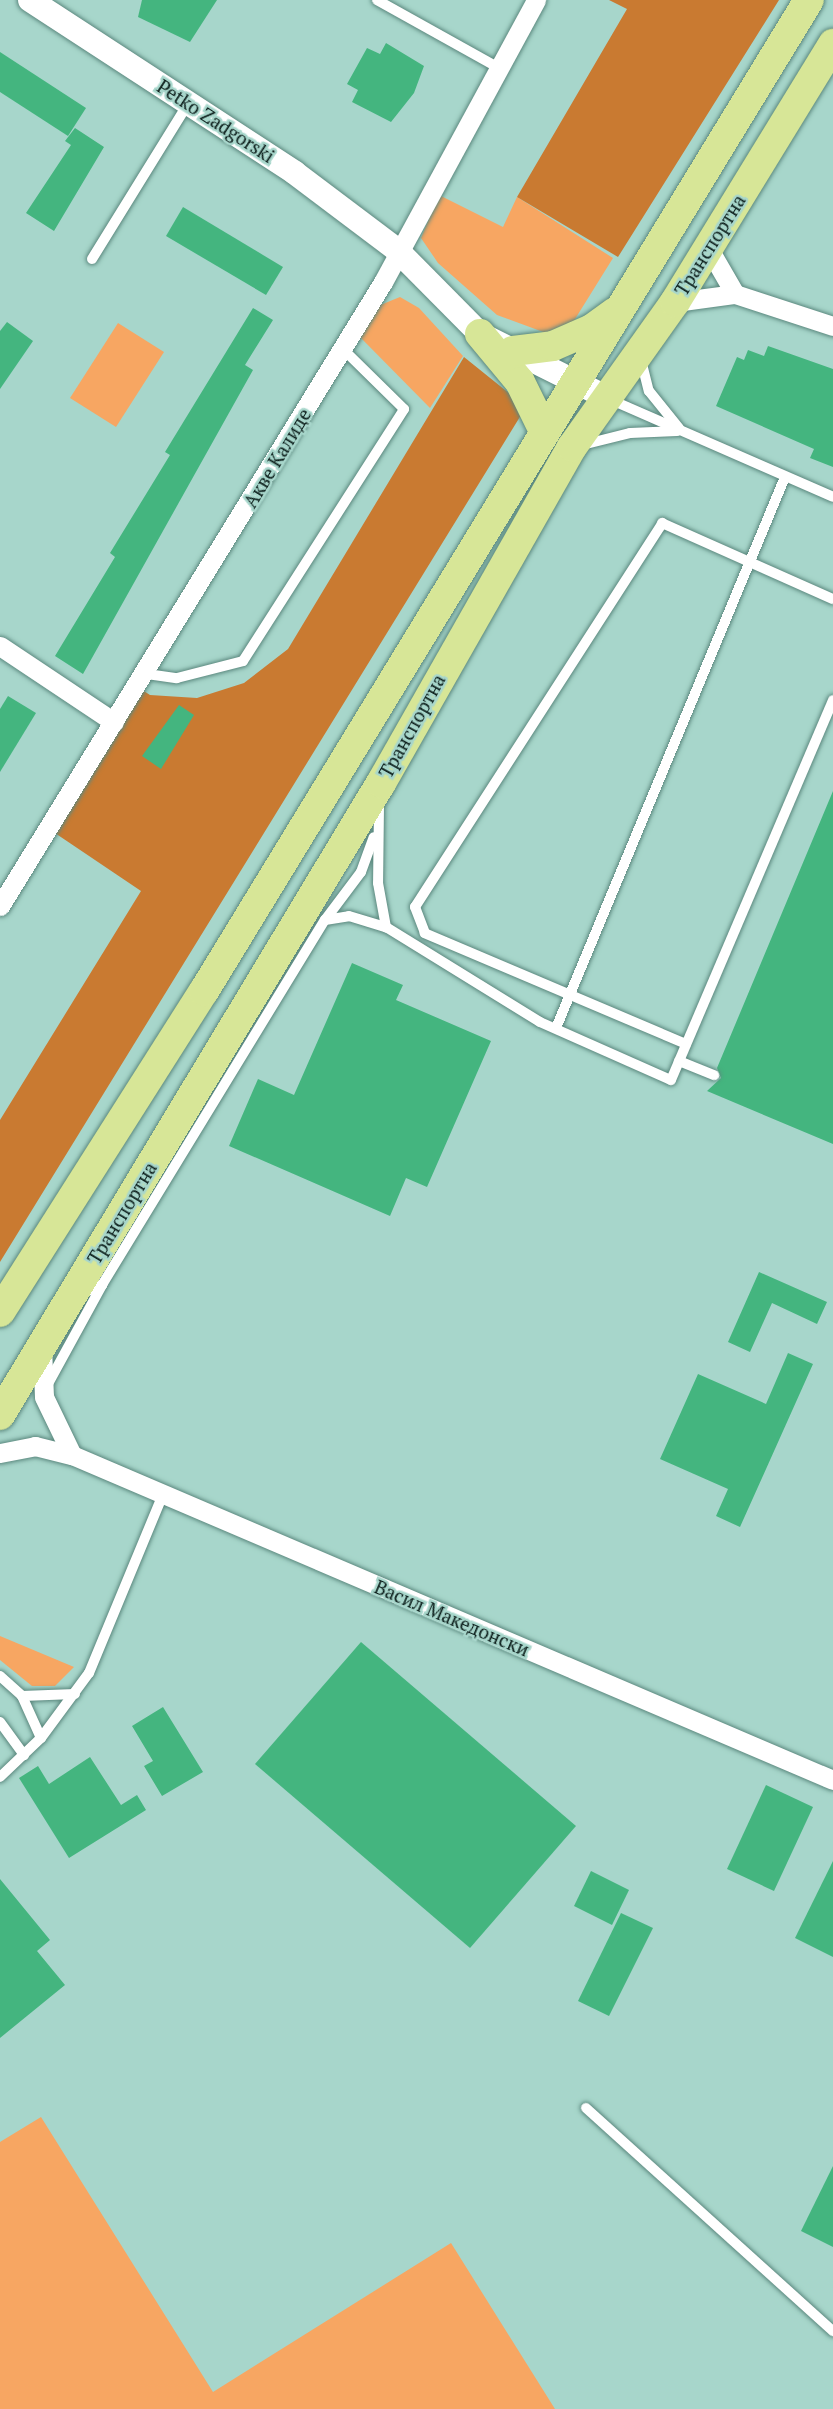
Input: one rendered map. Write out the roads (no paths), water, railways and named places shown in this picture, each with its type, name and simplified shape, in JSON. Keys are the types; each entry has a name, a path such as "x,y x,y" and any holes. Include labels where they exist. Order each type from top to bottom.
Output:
{"main road":[{"name":"Транспортна","path":"0,1312 204,991 809,0"},
{"name":"Транспортна","path":"0,1415 381,783 572,447 675,302 833,44"},
{"path":"513,351 553,346 592,330 623,305"},
{"path":"480,334 520,382 544,431"}],"street":[{"name":"Petko Zadgorski","path":"30,0 295,173 397,250 480,334 606,397"},
{"name":"Акве Калиде","path":"0,906 114,722 147,674 343,349 536,0"},
{"path":"709,249 735,294"},
{"path":"675,302 735,294 833,326"},
{"path":"0,646 114,722"},
{"path":"42,1346 44,1397 72,1455"},
{"name":"Васил Македонски","path":"0,1453 35,1446 72,1455 833,1780"}],"lane":[{"path":"377,0 499,68"},
{"path":"92,259 188,103"},
{"path":"147,674 177,678 243,661 404,409 343,349"},
{"path":"639,351 649,391 681,431"},
{"path":"606,397 833,497"},
{"path":"572,447 629,433 681,431"},
{"path":"555,1028 785,477"},
{"path":"686,1044 425,933 415,906 662,523 833,599"},
{"path":"325,920 349,916 386,928 555,1028 671,1080 833,700"},
{"path":"381,783 377,829 386,928"},
{"path":"44,1397 54,1364 325,920 361,872 377,829"},
{"path":"679,1061 714,1075"},
{"path":"70,1299 102,1285"},
{"path":"0,1777 41,1738 75,1694 102,1644 163,1494"},
{"path":"0,1676 22,1696 41,1738"},
{"path":"22,1696 75,1694"},
{"path":"0,1721 24,1755"},
{"path":"586,2108 833,2331"}]}
